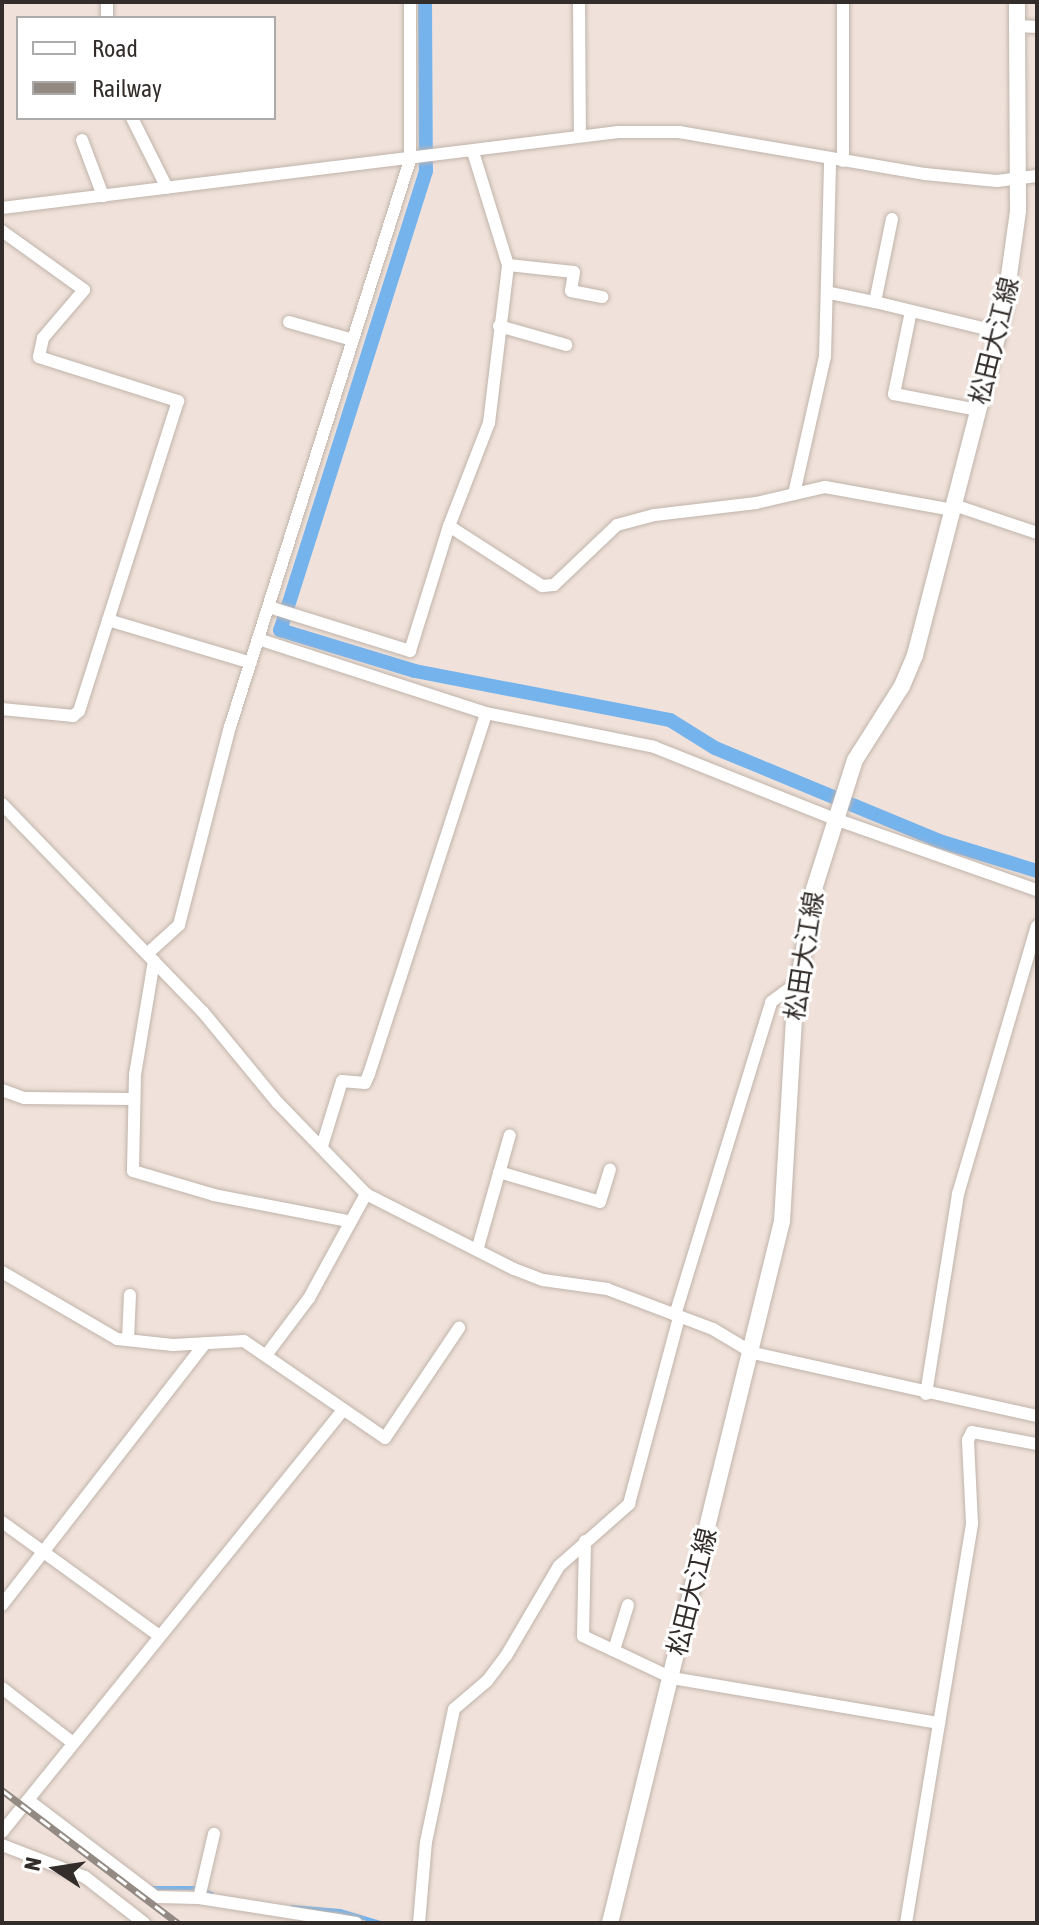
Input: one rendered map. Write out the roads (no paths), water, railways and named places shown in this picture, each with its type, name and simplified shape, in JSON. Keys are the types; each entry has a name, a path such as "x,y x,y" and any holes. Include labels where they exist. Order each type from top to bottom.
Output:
{"main road":[{"name":"松田大江線","path":"610,1923 753,1353 782,1221 797,983 814,889 855,760 902,686 915,655 999,332 1016,253 1017,2"}],"street":[{"path":"348,1221 214,1195 133,1171 133,1099 151,958 179,925 258,639 412,160 410,2"},
{"path":"579,2 580,136"},
{"path":"794,494 825,356 832,251 825,219 836,160 843,2"},
{"path":"1017,26 1037,27"},
{"path":"133,120 167,188"},
{"path":"2,208 412,160 580,136 679,132 954,177 1037,176"},
{"path":"82,140 103,196"},
{"path":"269,607 410,651 449,526 489,423 508,265 473,152"},
{"path":"875,302 892,219"},
{"path":"2,231 84,290 43,338 39,357 178,401 79,711 73,716 2,709"},
{"path":"508,265 574,272 571,291 602,297"},
{"path":"830,293 999,332"},
{"path":"911,311 894,394 978,410"},
{"path":"289,322 353,340"},
{"path":"499,326 566,345"},
{"path":"449,526 542,586 554,585 617,525 825,487 953,508 1037,533"},
{"path":"108,620 251,663"},
{"path":"258,639 486,713 654,747 1037,890"},
{"path":"322,1146 342,1081 365,1083 369,1074 486,713"},
{"path":"2,804 151,958 366,1194 543,1280 607,1289 677,1316 753,1353 926,1394 1037,1416"},
{"path":"926,1394 958,1194 1037,926"},
{"path":"419,1923 426,1842 454,1709 487,1681 559,1566 629,1504 677,1316 771,1002 797,983"},
{"path":"2,1090 24,1098 133,1099"},
{"path":"478,1247 510,1135"},
{"path":"499,1172 600,1202 610,1169"},
{"path":"267,1354 309,1298 348,1221 366,1194"},
{"path":"2,1272 97,1331 128,1340 244,1341 385,1438 459,1328"},
{"path":"128,1340 130,1295"},
{"path":"2,1605 205,1343"},
{"path":"2,1832 158,1635 343,1410"},
{"path":"906,1923 972,1523 968,1440 972,1432 1037,1444"},
{"path":"2,1522 158,1635"},
{"path":"585,1541 583,1636 672,1678 939,1723"},
{"path":"614,1650 628,1605"},
{"path":"2,1688 73,1743"},
{"path":"28,1800 156,1897 199,1898 356,1923"},
{"path":"199,1898 214,1834"},
{"path":"2,1845 85,1877 144,1923"}],"waterway":[{"path":"425,2 426,171 280,630 415,671 670,720 715,748 939,841 1037,871"},
{"path":"150,1888 198,1888 212,1894"},
{"path":"292,1907 340,1911 381,1923"}],"railway":[{"path":"2,1790 178,1923"}]}
